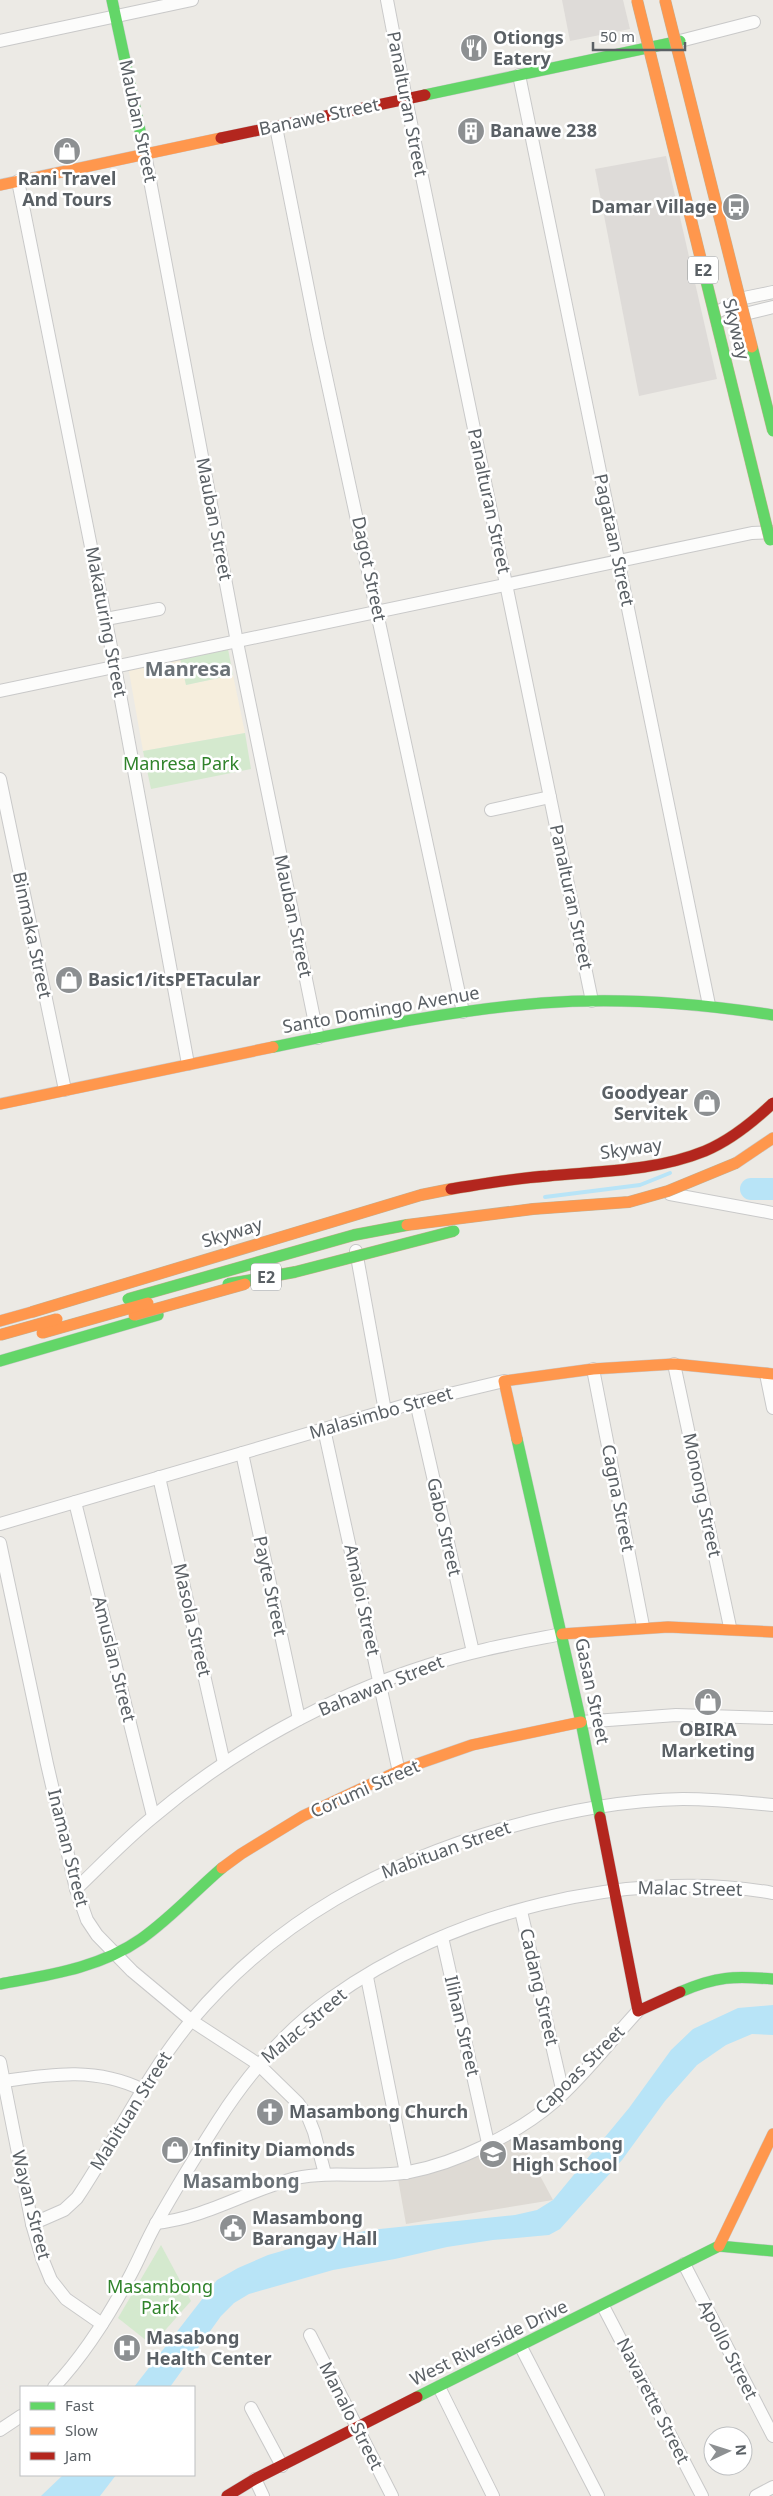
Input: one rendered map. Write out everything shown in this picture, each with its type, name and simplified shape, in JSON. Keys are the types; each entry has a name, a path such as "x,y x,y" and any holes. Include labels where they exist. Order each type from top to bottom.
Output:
{"main road":[{"name":"Mauban Street","path":"112,0 145,154"},
{"name":"Skyway","path":"637,0 773,550"},
{"name":"Skyway","path":"665,0 773,431"},
{"name":"Banawe Street","path":"0,184 680,42"},
{"name":"Santo Domingo Avenue","path":"0,1104 318,1038 463,1012 542,1003 592,1001 709,1005 773,1015"},
{"name":"Skyway","path":"0,1321 420,1195 476,1185 638,1168 678,1160 706,1151 729,1139 773,1103"},
{"name":"Skyway","path":"0,1335 354,1235 441,1220 629,1202 668,1191 736,1163 773,1138"},
{"name":"Skyway","path":"0,1354 344,1255 368,1245 476,1185"},
{"name":"Skyway","path":"0,1361 206,1301 295,1272 533,1210"},
{"name":"Skyway","path":"0,1345 203,1288 295,1272"},
{"name":"Malasimbo Street","path":"504,1381 593,1369 674,1364 769,1374"},
{"name":"Gasan Street","path":"504,1381 582,1722 638,2011"},
{"name":"Bahawan Street","path":"562,1634 642,1626 730,1627 773,1632"},
{"name":"Corumi Street","path":"0,1984 69,1969 114,1954 139,1941 164,1922 206,1882 240,1855 303,1817 355,1791 458,1750 506,1736 582,1722"},
{"name":"Capoas Street","path":"638,2011 701,1983 734,1976 773,1979"},
{"path":"773,2134 719,2246 773,2251"},
{"name":"West Riverside Drive","path":"227,2496 255,2479 604,2306 719,2246"}],"street":[{"path":"0,41 192,0"},
{"name":"Panalturan Street","path":"387,0 592,1001"},
{"name":"Banawe Street","path":"680,42 754,22"},
{"name":"Pagataan Street","path":"519,75 709,1005"},
{"name":"Dagot Street","path":"276,126 318,339 463,1012"},
{"name":"Mauban Street","path":"145,154 236,642 318,1038"},
{"name":"Makaturing Street","path":"18,181 116,667 188,1064"},
{"path":"773,292 744,298 719,311 749,313 773,307"},
{"path":"752,534 773,520"},
{"path":"0,691 752,534 773,532"},
{"path":"106,619 158,609"},
{"name":"Binmaka Street","path":"0,779 65,1090"},
{"path":"491,810 550,797"},
{"path":"670,1194 773,1214"},
{"path":"356,1248 385,1411"},
{"name":"Monong Street","path":"674,1364 730,1627"},
{"name":"Cagna Street","path":"593,1369 642,1626"},
{"path":"769,1374 773,1408"},
{"name":"Malasimbo Street","path":"0,1524 416,1402 504,1381"},
{"name":"Gabo Street","path":"416,1402 473,1652"},
{"name":"Amaloi Street","path":"324,1429 399,1772"},
{"name":"Payte Street","path":"242,1453 299,1719"},
{"name":"Masola Street","path":"159,1477 224,1763"},
{"name":"Amuslan Street","path":"75,1502 153,1816"},
{"name":"Inaman Street","path":"0,1543 76,1889 87,1920 114,1954 192,2021 258,2064 298,2103 308,2117 325,2174"},
{"name":"Bahawan Street","path":"76,1889 153,1816 224,1763 299,1719 379,1683 473,1652 562,1634"},
{"name":"Corumi Street","path":"582,1722 676,1715 773,1718"},
{"name":"Mabituan Street","path":"32,2224 64,2210 76,2198 143,2090 192,2021 247,1962 324,1904 374,1876 409,1860 467,1839 536,1820 630,1802 682,1799 726,1800 773,1805"},
{"name":"Malac Street","path":"55,2386 73,2366 102,2324 130,2276 156,2223 219,2120 258,2064 275,2046 330,1999 442,1937 521,1911 614,1889 717,1886 773,1893"},
{"name":"Cadang Street","path":"521,1911 563,2093"},
{"name":"Ilihan Street","path":"442,1937 488,2143"},
{"path":"367,1977 406,2172"},
{"name":"Capoas Street","path":"156,2223 192,2217 266,2186 325,2174 406,2172 433,2167 488,2143 529,2121 563,2093 638,2011"},
{"name":"Wayan Street","path":"0,2062 32,2224 42,2258 52,2280 66,2299 102,2324"},
{"path":"4,2081 52,2074 83,2073 123,2082 143,2090"},
{"name":"Apollo Street","path":"684,2264 773,2436"},
{"name":"Navarette Street","path":"604,2306 702,2496"},
{"name":"Manalo Street","path":"310,2335 392,2496"},
{"path":"521,2347 598,2496"},
{"path":"439,2387 493,2496"},
{"path":"251,2408 282,2466"},
{"path":"0,2430 20,2417"},
{"path":"255,2479 263,2496"},
{"path":"756,2496 773,2488"}],"shaded area":[{"path":"562,0 623,0 630,29 570,41"},
{"path":"666,156 717,379 639,396 595,169"},
{"path":"179,654 186,685 233,675 245,733 143,751 128,666"},
{"name":"Masambong High School","path":"515,2129 553,2200 406,2224 398,2179"}],"green space":[{"path":"227,644 233,675 186,685 179,654"},
{"name":"Manresa Park","path":"245,733 251,769 151,789 143,751"},
{"name":"Masambong Park","path":"161,2245 191,2301 152,2345 118,2318"}],"water":[{"path":"773,2005 773,2035 752,2034 726,2045 697,2065 665,2101 622,2160 560,2229 549,2235 493,2240 447,2247 333,2270 249,2294 234,2303 221,2316 171,2386 135,2386 217,2280 238,2268 268,2255 313,2242 370,2230 515,2215 537,2210 553,2200 629,2108 671,2050 693,2029 738,2008"},
{"path":"62,2476 115,2476 100,2496 41,2496"}],"waterway":[{"path":"545,1197 640,1185 670,1173"},
{"path":"751,1189 773,1189"}],"traffic: fast":[{"path":"112,0 145,154"},
{"path":"425,95 680,41"},
{"path":"704,272 770,540"},
{"path":"752,347 773,431"},
{"path":"273,1047 441,1015 508,1006 571,1001 687,1004 773,1015"},
{"path":"128,1299 354,1235 407,1225"},
{"path":"228,1284 295,1272 454,1231"},
{"path":"0,1361 158,1315"},
{"path":"517,1439 581,1722 600,1817"},
{"path":"0,1984 91,1964 125,1949 163,1922 222,1868"},
{"path":"680,1992 726,1978 773,1979"},
{"path":"417,2397 719,2246 773,2251"}],"traffic: slow":[{"path":"637,0 704,272"},
{"path":"665,0 752,347"},
{"path":"0,185 221,138"},
{"path":"0,1104 273,1047"},
{"path":"736,1163 773,1138"},
{"path":"407,1225 533,1209 629,1202 668,1191 736,1163"},
{"path":"32,1312 421,1195 451,1189"},
{"path":"134,1315 245,1284"},
{"path":"42,1333 148,1303"},
{"path":"0,1321 32,1312"},
{"path":"0,1335 57,1319"},
{"path":"517,1439 504,1381 593,1369 674,1364 773,1374"},
{"path":"562,1634 668,1627 773,1632"},
{"path":"222,1868 241,1854 303,1816 403,1769 472,1745 581,1722"},
{"path":"719,2246 773,2134"}],"traffic: jam":[{"path":"221,138 425,95"},
{"path":"451,1189 524,1178 628,1169 686,1158 715,1147 733,1136 750,1124 773,1103"},
{"path":"600,1817 638,2011 680,1992"},
{"path":"227,2496 255,2479 417,2397"}],"place":[{"name":"Otiongs Eatery","path":"474,48"},
{"name":"Banawe 238","path":"471,131"},
{"name":"Rani Travel And Tours","path":"67,151"},
{"name":"Damar Village","path":"736,207"},
{"name":"Basic1/itsPETacular","path":"69,980"},
{"name":"Goodyear Servitek","path":"707,1103"},
{"name":"OBIRA Marketing","path":"708,1702"},
{"name":"Masambong Church","path":"270,2112"},
{"name":"Infinity Diamonds","path":"175,2150"},
{"name":"Masambong High School","path":"493,2154"},
{"name":"Masambong Barangay Hall","path":"233,2228"},
{"name":"Masabong Health Center","path":"127,2348"}],"district":[{"name":"Manresa","path":"188,669"},
{"name":"Masambong","path":"241,2181"}]}
